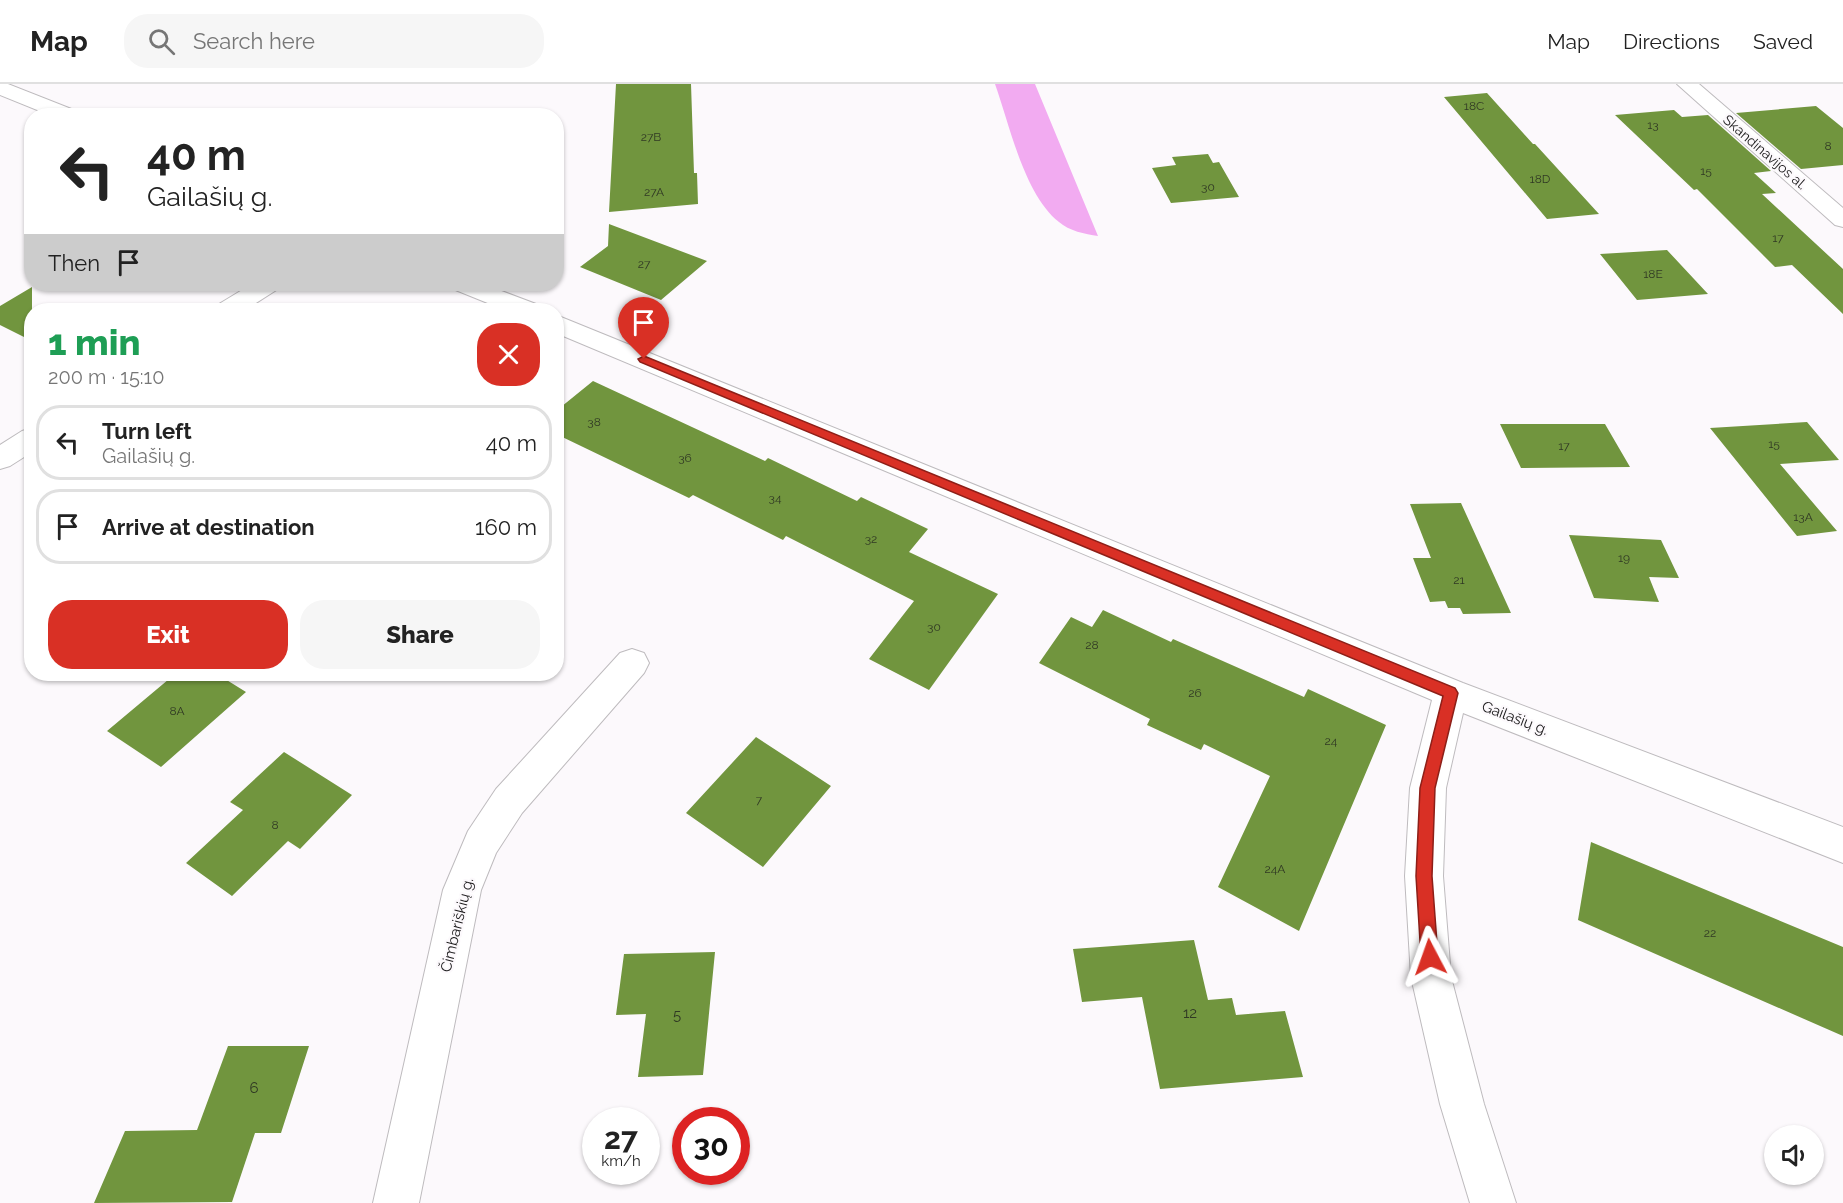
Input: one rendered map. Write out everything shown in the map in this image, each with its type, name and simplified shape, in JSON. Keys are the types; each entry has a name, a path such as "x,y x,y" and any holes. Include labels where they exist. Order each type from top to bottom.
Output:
{"street":[{"name":"Skandinavijos al.","path":"1687,84 1843,220"},
{"path":"0,88 51,108"},
{"path":"239,303 258,291"},
{"path":"480,291 510,303"},
{"name":"Gailašių g.","path":"564,326 1450,693 1843,845"},
{"path":"0,459 24,443"},
{"name":"Čimbariškių g.","path":"396,1203 462,890 481,843 509,801 632,663"},
{"path":"1450,693 1428,788 1424,876 1431,977 1462,1104 1493,1203"}],"shaded area":[{"path":"995,84 1035,84 1098,236 1067,228 1047,210 1036,195 1027,177"}],"building":[{"path":"616,84 691,84 694,173 697,173 698,204 609,212"},
{"path":"1487,93 1599,214 1547,219 1444,97"},
{"path":"1816,106 1843,128 1843,165 1801,169 1736,113"},
{"path":"1674,110 1682,117 1708,115 1771,171 1754,173 1776,193 1762,194 1843,269 1843,314 1792,265 1775,267 1697,189 1694,190 1615,115"},
{"path":"1208,154 1213,163 1219,162 1239,197 1171,203 1152,168 1176,165 1172,157"},
{"path":"609,224 707,261 661,300 580,267 608,246"},
{"path":"1667,250 1708,294 1637,300 1600,254"},
{"path":"25,291 32,291 32,303 24,303 24,337 0,325 0,306"},
{"path":"593,381 765,461 768,458 857,501 861,497 928,529 909,552 998,594 929,690 869,659 914,601 786,536 783,540 693,495 689,498 564,438 564,405"},
{"path":"1807,422 1839,460 1780,464 1837,531 1797,536 1710,428"},
{"path":"1500,424 1605,424 1630,467 1521,468"},
{"path":"1461,503 1511,613 1463,614 1460,608 1448,608 1445,601 1430,602 1413,558 1431,558 1410,504"},
{"path":"1569,535 1661,540 1679,578 1649,577 1659,602 1594,598"},
{"path":"1103,610 1171,642 1173,639 1304,697 1308,689 1386,725 1299,931 1218,887 1270,776 1204,744 1201,750 1147,725 1150,719 1039,663 1071,617 1092,627"},
{"path":"167,681 228,681 246,692 161,767 107,731"},
{"path":"756,737 831,786 763,867 686,813"},
{"path":"284,752 352,795 300,849 288,841 232,896 186,863 243,810 230,802"},
{"path":"1591,842 1843,947 1843,1036 1578,920"},
{"path":"1194,940 1208,1000 1232,998 1236,1015 1285,1011 1303,1077 1160,1089 1142,997 1082,1002 1073,949"},
{"path":"715,952 703,1075 638,1077 646,1014 616,1015 624,954"},
{"path":"228,1046 309,1046 281,1133 255,1133 232,1202 94,1203 125,1131 197,1130"}],"route":[{"path":"644,359 1450,693 1428,788 1424,876 1430,957"}]}
